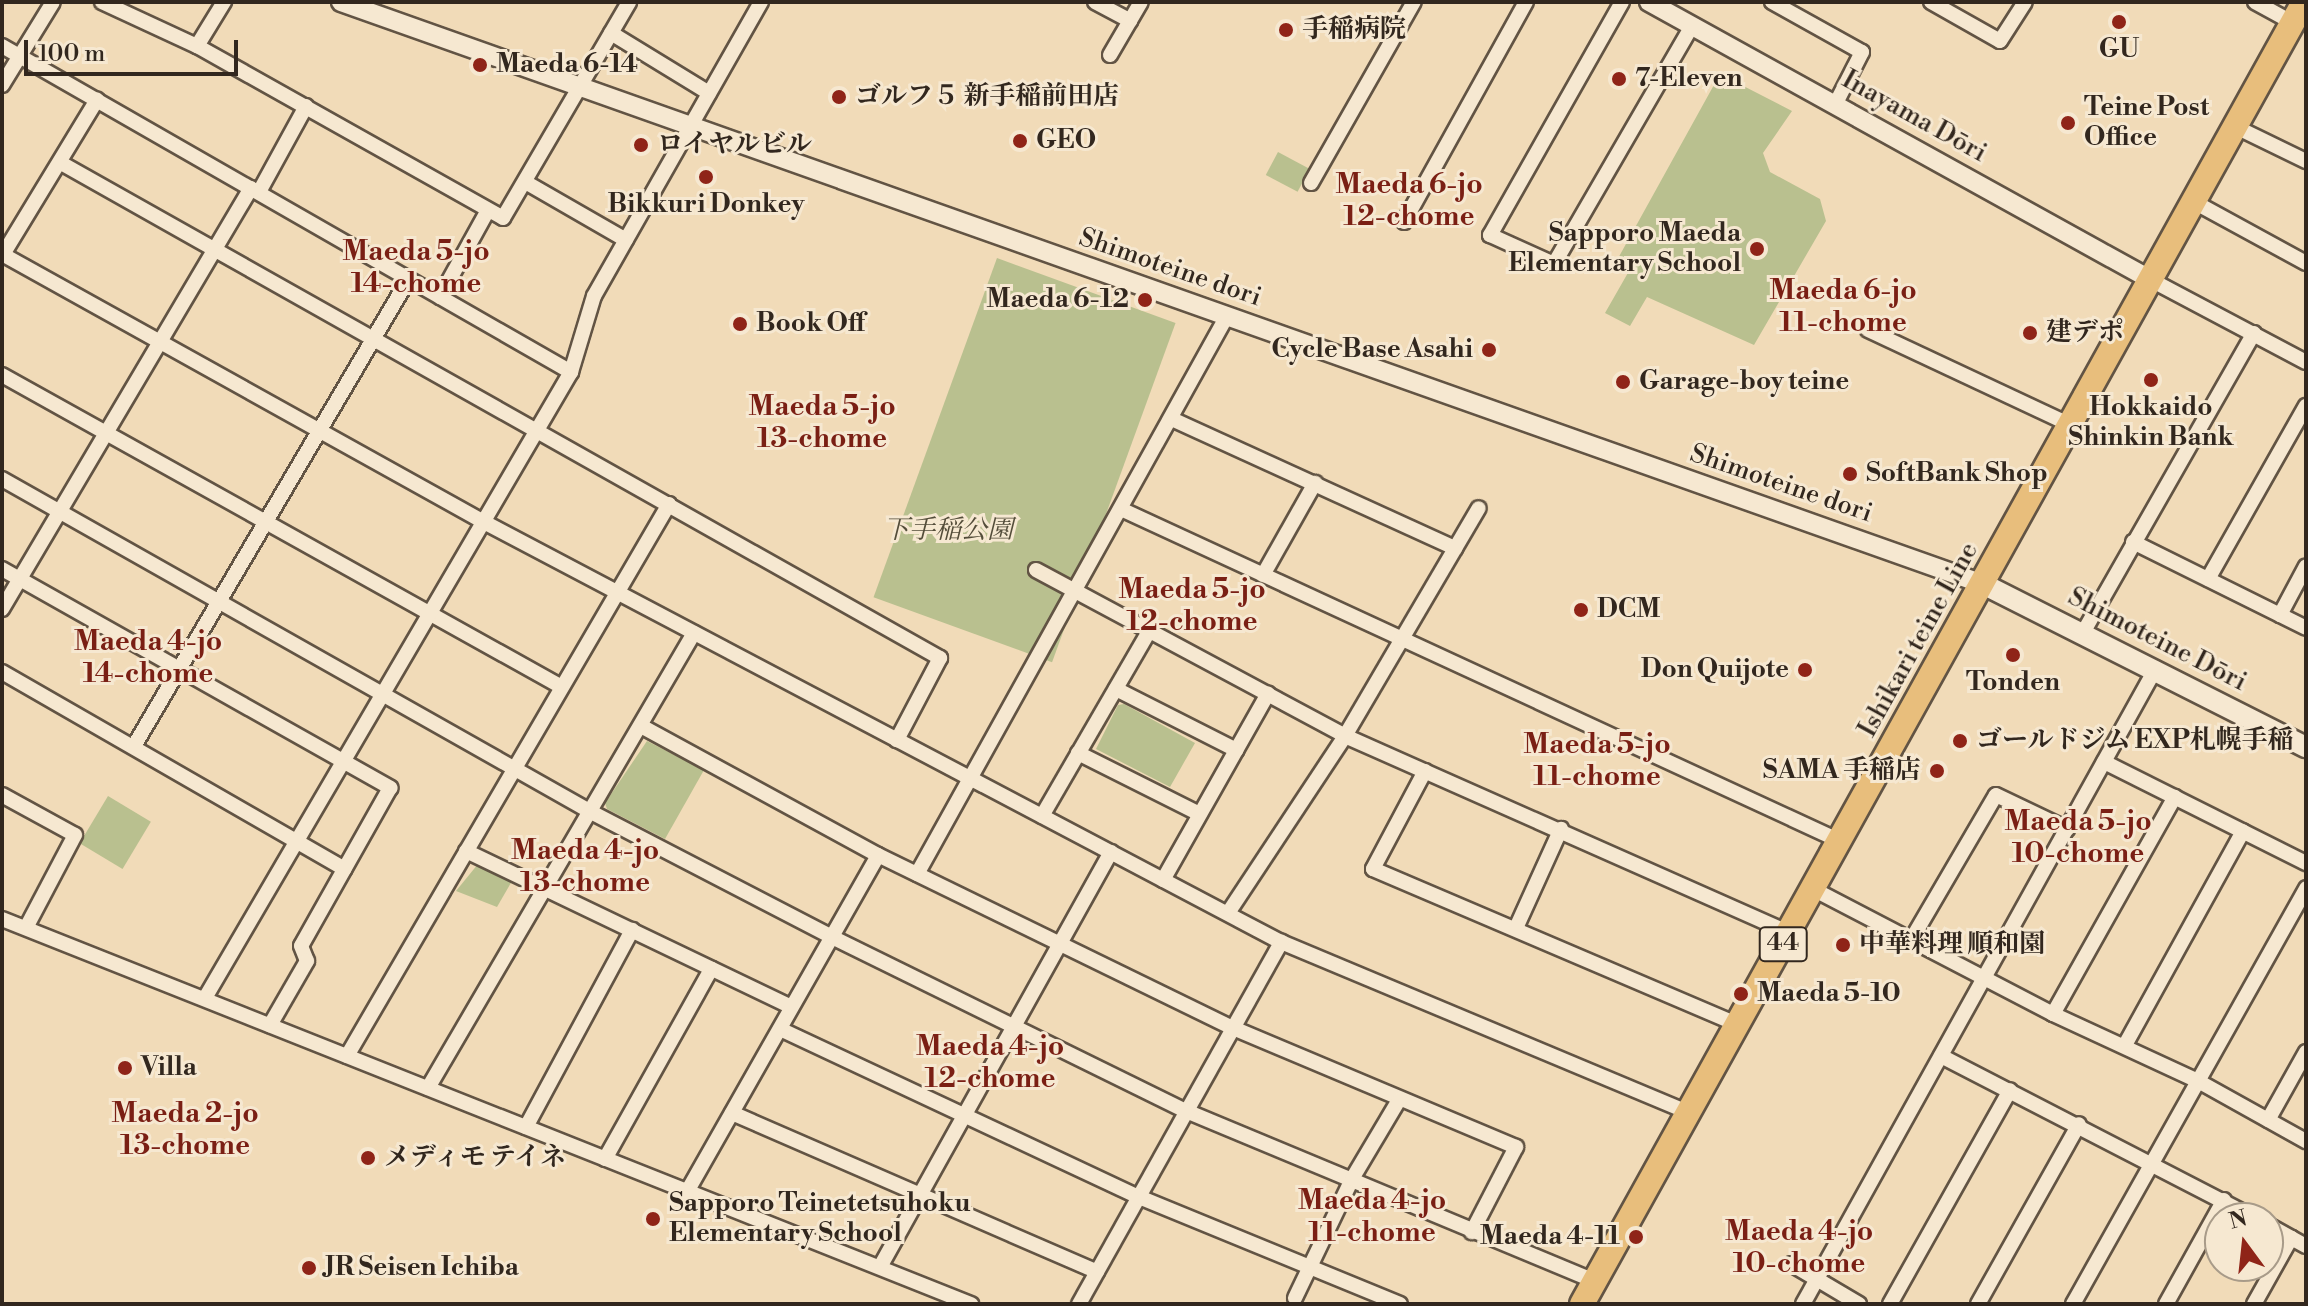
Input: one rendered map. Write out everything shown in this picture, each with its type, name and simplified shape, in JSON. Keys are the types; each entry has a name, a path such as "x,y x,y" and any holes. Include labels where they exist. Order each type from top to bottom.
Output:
{"main road":[{"name":"Ishikari teine Line","path":"1582,1304 2238,128 2299,13"},
{"name":"Shimoteine Dōri","path":"1983,584 2084,631 2306,747"}],"street":[{"path":"2,85 53,2"},
{"path":"102,2 197,46 503,218 527,183 629,2"},
{"path":"197,46 224,2"},
{"name":"Shimoteine dori","path":"341,2 1983,584"},
{"path":"205,998 341,760 571,372 594,296 761,2"},
{"path":"1095,2 1130,21"},
{"path":"1110,55 1141,2"},
{"path":"1311,183 1414,2"},
{"path":"1404,222 1526,2"},
{"path":"1622,2 1490,235 1554,264 1692,26"},
{"name":"Inayama Dōri","path":"1649,2 1674,8 1692,26 2153,281"},
{"path":"1772,2 1862,52 1836,103"},
{"path":"1931,2 2000,41 2025,2"},
{"path":"2255,2 2299,13"},
{"path":"611,33 709,93"},
{"path":"2,46 571,372"},
{"path":"97,100 2,255 482,521 1281,942 1688,1112"},
{"path":"2,609 214,248 255,190 306,106"},
{"path":"2238,128 2306,161"},
{"path":"61,163 940,658 897,740"},
{"path":"527,183 626,240"},
{"path":"2196,203 2306,263"},
{"path":"440,297 488,210"},
{"path":"134,746 408,280"},
{"path":"2153,281 2306,362"},
{"path":"917,874 1174,420 1227,316"},
{"path":"1868,330 2071,425"},
{"path":"2084,631 2254,333"},
{"path":"2,375 430,609 560,686"},
{"path":"2208,579 2306,406"},
{"path":"1174,420 1455,548"},
{"path":"2,479 591,812 832,937 1186,1111 1594,1281"},
{"path":"1263,575 1315,483"},
{"path":"347,1056 560,686 669,504"},
{"path":"1228,913 1404,641 1479,508"},
{"path":"1123,510 1840,841"},
{"path":"2133,542 2306,628"},
{"path":"2280,615 2306,566"},
{"path":"2,569 390,788 301,946 307,961 270,1025"},
{"path":"1036,570 1345,736 1561,829 1789,933"},
{"path":"1042,816 1150,630"},
{"path":"428,1088 694,633"},
{"path":"1803,1304 2156,668"},
{"path":"2,672 297,837 344,869"},
{"path":"1116,689 1236,750"},
{"path":"1163,880 1268,694"},
{"path":"641,726 878,855 1233,1028 1516,1147 1472,1232"},
{"path":"1078,753 1200,814"},
{"path":"2104,762 2306,863"},
{"path":"1425,771 1373,869 1738,1025"},
{"path":"2,795 75,835 26,928"},
{"path":"1910,942 1996,795 2067,829"},
{"path":"2053,1014 2175,797"},
{"path":"1516,928 1561,829"},
{"path":"2125,1045 2243,831"},
{"path":"466,851 792,1007"},
{"path":"880,1267 1111,852"},
{"path":"688,1190 878,855"},
{"path":"2073,1304 2306,888"},
{"path":"1813,889 2053,1014 2198,1081 2306,1141"},
{"path":"2,919 971,1304"},
{"path":"526,1127 632,930"},
{"path":"1079,1304 1281,942"},
{"path":"605,1159 711,969"},
{"path":"780,1029 1139,1197 1400,1304"},
{"path":"2268,1120 2306,1052"},
{"path":"1941,1056 2153,1161 2227,1202"},
{"path":"1890,1304 2010,1090"},
{"path":"1295,1298 1352,1179 1399,1100"},
{"path":"732,1113 1097,1272"},
{"path":"1978,1304 2079,1124"},
{"path":"2166,1304 2224,1200"},
{"path":"2284,1234 2306,1246"},
{"path":"2254,1304 2291,1238"},
{"path":"1791,1264 1859,1304"}],"green space":[{"path":"1720,74 1792,111 1763,153 1770,172 1820,199 1826,221 1754,345 1647,297 1630,326 1605,313 1629,271 1616,262"},
{"path":"1278,152 1310,169 1298,192 1266,175"},
{"name":"下手稲公園","path":"997,258 1176,323 1052,662 874,597"},
{"path":"1124,704 1195,743 1170,787 1096,749 1118,705"},
{"path":"647,741 704,770 665,839 607,809 605,803"},
{"path":"108,796 151,822 123,869 80,843"},
{"path":"478,864 512,881 497,907 456,891"}],"place":[{"name":"GU","path":"2119,22"},
{"name":"手稲病院","path":"1286,30"},
{"name":"Maeda 6-14","path":"480,65"},
{"name":"7-Eleven","path":"1619,79"},
{"name":"ゴルフ５ 新手稲前田店","path":"839,97"},
{"name":"Teine Post Office","path":"2068,123"},
{"name":"GEO","path":"1020,141"},
{"name":"ロイヤルビル","path":"641,145"},
{"name":"Bikkuri Donkey","path":"706,177"},
{"name":"Sapporo Maeda Elementary School","path":"1757,249"},
{"name":"Maeda 6-12","path":"1145,300"},
{"name":"Book Off","path":"740,324"},
{"name":"建デポ","path":"2030,333"},
{"name":"Cycle Base Asahi","path":"1489,350"},
{"name":"Hokkaido Shinkin Bank","path":"2151,380"},
{"name":"Garage-boy teine","path":"1623,382"},
{"name":"SoftBank Shop","path":"1850,474"},
{"name":"DCM","path":"1581,610"},
{"name":"Tonden","path":"2013,655"},
{"name":"Don Quijote","path":"1805,670"},
{"name":"ゴールドジム EXP札幌手稲","path":"1960,741"},
{"name":"SAMA 手稲店","path":"1937,771"},
{"name":"中華料理 順和園","path":"1843,945"},
{"name":"Maeda 5-10","path":"1741,994"},
{"name":"Villa","path":"125,1068"},
{"name":"メディモ テイネ","path":"368,1158"},
{"name":"Sapporo Teinetetsuhoku Elementary School","path":"653,1219"},
{"name":"Maeda 4-11","path":"1636,1237"},
{"name":"JR Seisen Ichiba","path":"309,1268"}],"district":[{"name":"Maeda 6-jo 12-chome","path":"1409,201"},
{"name":"Maeda 5-jo 14-chome","path":"416,268"},
{"name":"Maeda 6-jo 11-chome","path":"1843,307"},
{"name":"Maeda 5-jo 13-chome","path":"822,423"},
{"name":"Maeda 5-jo 12-chome","path":"1192,606"},
{"name":"Maeda 4-jo 14-chome","path":"148,658"},
{"name":"Maeda 5-jo 11-chome","path":"1597,761"},
{"name":"Maeda 5-jo 10-chome","path":"2078,838"},
{"name":"Maeda 4-jo 13-chome","path":"585,867"},
{"name":"Maeda 4-jo 12-chome","path":"990,1063"},
{"name":"Maeda 2-jo 13-chome","path":"185,1130"},
{"name":"Maeda 4-jo 11-chome","path":"1372,1217"},
{"name":"Maeda 4-jo 10-chome","path":"1799,1248"}]}
